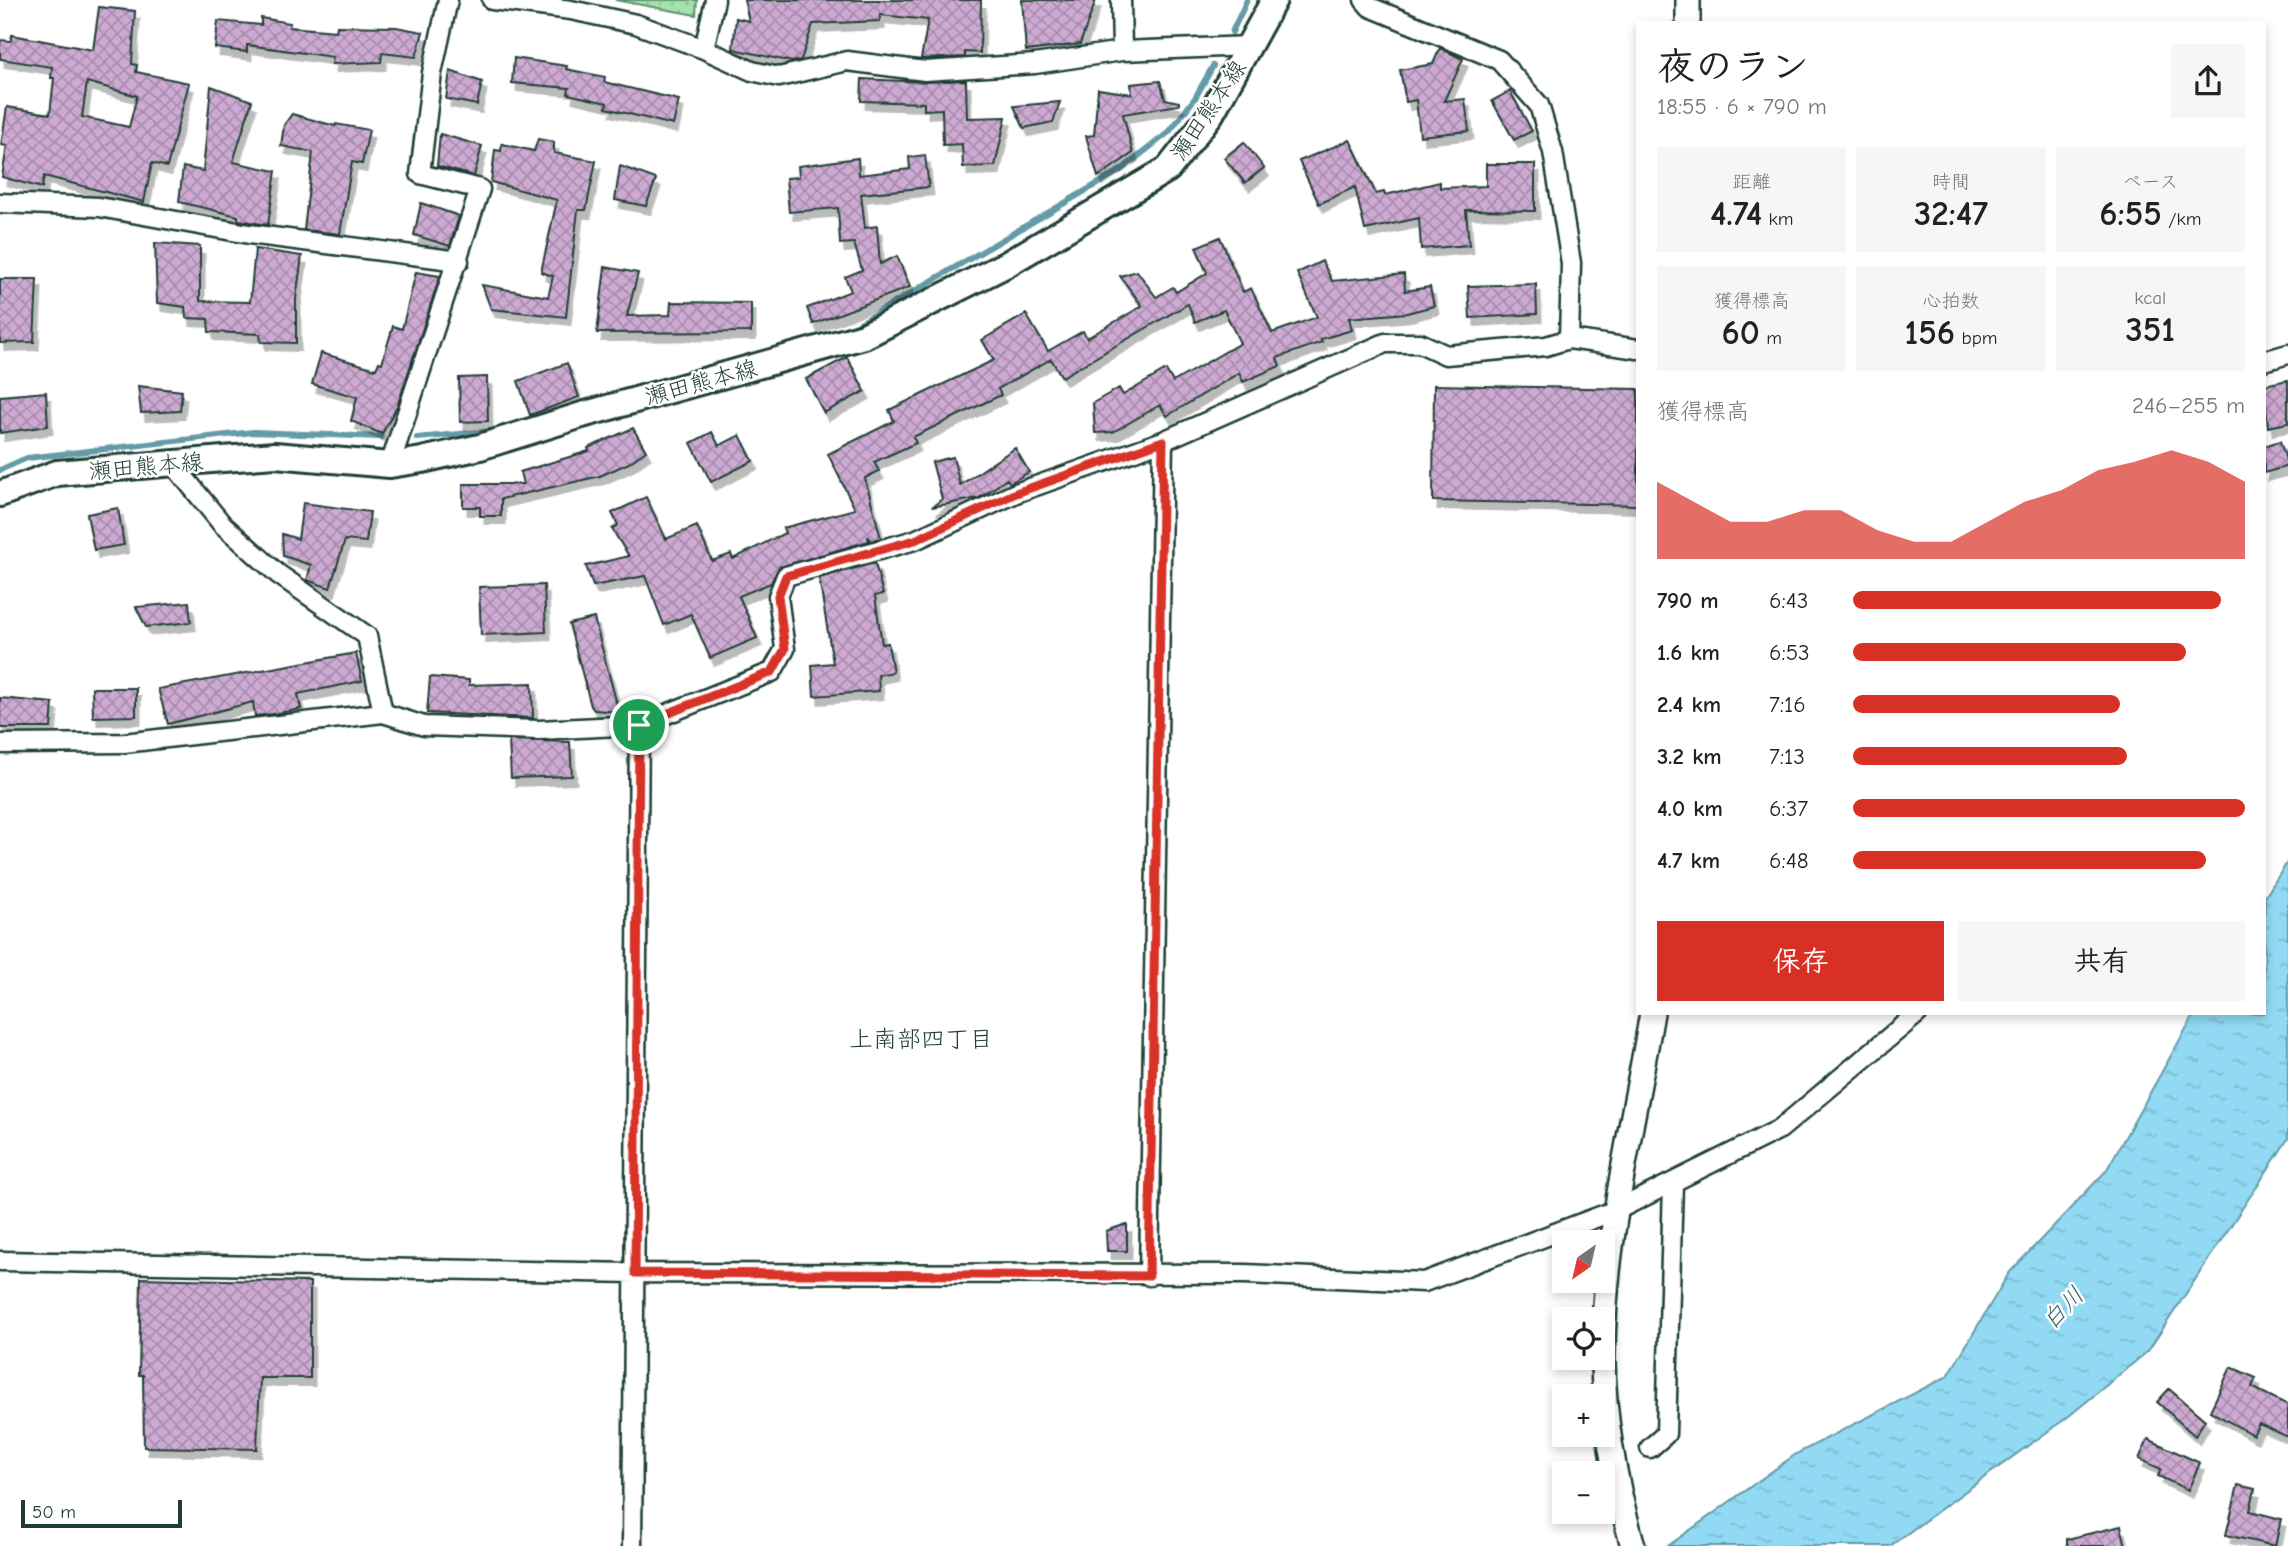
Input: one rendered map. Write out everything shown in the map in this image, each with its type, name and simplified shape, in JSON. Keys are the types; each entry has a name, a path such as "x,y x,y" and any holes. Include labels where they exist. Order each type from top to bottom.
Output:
{"main road":[{"name":"瀬田熊本線","path":"0,494 57,473 275,455 390,465 480,447 582,415 825,349 896,321 1007,264 1168,169 1211,114 1274,0"}],"street":[{"path":"390,465 459,261 480,189 420,174 432,73 448,0"},
{"path":"492,0 570,10 636,24 705,49 752,71 779,77 846,61 925,71 1035,64 1122,51 1249,47"},
{"path":"705,49 715,0"},
{"path":"1121,0 1122,51"},
{"path":"1364,0 1370,7 1499,60 1539,105 1553,152 1571,263 1569,339"},
{"path":"1688,0 1688,21"},
{"path":"0,203 99,207 249,234 459,261"},
{"path":"0,744 124,743 383,713 424,726 539,730 639,725 772,672 785,649 778,596 786,576 915,540 1016,493 1163,441 1385,343 1420,343 1446,355 1546,346 1569,339 1636,349"},
{"path":"2266,360 2288,354"},
{"path":"1149,1276 1163,441"},
{"path":"174,465 222,524 278,574 366,636 383,713"},
{"path":"632,1546 639,725"},
{"path":"1633,1546 1619,1496 1606,1414 1603,1361 1606,1284 1652,1015"},
{"path":"0,1261 635,1273 1149,1276 1245,1274 1424,1282 1619,1209 1780,1129 1916,1015"},
{"path":"1650,1448 1666,1434 1673,1184"}],"green space":[{"path":"615,0 697,0 696,15"}],"water":[{"name":"白川","path":"2288,861 2288,1139 2148,1351 2069,1416 1890,1546 1668,1546 1796,1454 1948,1376 2009,1273 2106,1171 2194,1015 2266,1015 2266,895"}],"building":[{"path":"744,0 981,0 980,53 965,52 965,57 921,59 928,20 880,15 880,21 813,24 801,60 792,62 733,49 736,18 749,21"},
{"path":"1022,0 1096,0 1080,44 1026,51"},
{"path":"99,7 135,11 132,64 137,65 136,72 189,83 167,167 152,163 144,202 44,176 42,188 2,177 7,146 1,145 7,107 50,114 54,78 51,78 52,67 0,59 0,40 11,41 12,35 93,50","holes":["87,82 137,96 129,127 82,117"]},
{"path":"261,18 290,23 289,27 336,31 337,26 396,27 423,32 416,57 382,53 381,62 332,64 333,57 247,45 247,52 215,48 218,21 261,25"},
{"path":"1440,48 1463,59 1444,101 1465,99 1469,131 1420,136 1416,100 1406,102 1400,70 1433,64"},
{"path":"514,58 567,66 566,69 605,77 604,82 679,100 673,125 606,108 607,103 568,94 569,88 512,83"},
{"path":"450,71 482,82 477,105 446,99"},
{"path":"862,79 925,82 966,80 967,118 1006,117 995,166 963,167 962,144 943,145 942,109 924,110 924,103 861,101"},
{"path":"1160,81 1165,99 1179,102 1179,105 1123,114 1133,153 1098,177 1086,136 1094,135 1098,89 1132,94 1131,84"},
{"path":"211,86 252,101 233,162 276,171 268,225 238,220 238,216 179,202 183,167 203,171"},
{"path":"1510,91 1532,131 1514,140 1492,101"},
{"path":"1060,102 1053,122 1024,128 1014,106"},
{"path":"292,114 335,126 336,124 369,130 362,164 352,162 340,234 304,230 313,152 281,146 284,125"},
{"path":"440,134 482,146 474,176 437,166"},
{"path":"538,139 554,142 554,153 596,161 586,210 578,210 566,317 491,309 482,285 548,297 553,276 541,272 557,200 491,182 495,150 501,151 502,144 534,151"},
{"path":"1350,140 1376,194 1384,192 1385,195 1440,182 1440,188 1486,186 1486,164 1535,164 1535,211 1466,210 1469,245 1421,249 1419,218 1365,230 1355,187 1319,204 1299,161"},
{"path":"1244,142 1264,168 1245,183 1224,158"},
{"path":"925,155 929,187 861,194 865,228 877,226 880,264 897,256 910,287 813,324 807,308 851,291 845,277 862,270 854,243 840,244 838,208 789,212 786,178 799,177 798,166 858,158 859,175 910,169 909,157"},
{"path":"620,166 656,179 646,206 615,200"},
{"path":"421,203 459,216 450,246 414,235"},
{"path":"1220,237 1243,292 1251,288 1272,333 1317,317 1297,273 1322,261 1332,281 1404,274 1405,291 1430,287 1434,306 1407,313 1349,318 1352,330 1321,339 1322,342 1277,358 1280,366 1243,382 1239,373 1167,416 1160,405 1113,432 1095,433 1093,403 1119,388 1123,395 1166,370 1173,382 1240,343 1224,310 1195,322 1188,304 1062,377 1051,359 998,389 1001,395 913,437 916,443 874,462 879,471 865,478 881,538 871,541 868,536 869,541 779,567 771,583 739,596 757,638 710,658 691,614 664,625 645,576 593,586 586,566 629,556 612,529 618,525 612,513 646,497 666,539 697,526 712,561 731,554 733,559 785,533 783,528 855,509 828,454 894,421 889,410 994,360 982,340 1026,314 1048,351 1083,331 1087,338 1142,306 1120,276 1137,271 1156,297 1173,287 1176,292 1207,273 1196,247"},
{"path":"155,243 200,246 200,301 250,302 255,249 302,256 296,299 296,343 261,342 260,334 209,332 208,319 186,318 185,307 157,303"},
{"path":"605,267 638,273 627,316 670,315 671,302 751,303 751,332 597,333"},
{"path":"416,272 440,276 398,404 382,434 351,421 357,397 312,384 321,353 376,369 379,362 382,363 393,326 402,329"},
{"path":"0,279 37,279 34,342 0,343"},
{"path":"1536,284 1537,314 1470,318 1468,286"},
{"path":"847,357 865,391 824,413 806,379"},
{"path":"567,363 579,397 530,415 518,381"},
{"path":"487,377 488,421 460,422 459,378"},
{"path":"2288,380 2288,423 2268,427 2266,385"},
{"path":"1434,385 1636,389 1636,505 1433,501"},
{"path":"138,386 182,391 180,411 141,413"},
{"path":"46,392 48,426 0,433 0,396"},
{"path":"633,428 646,451 629,463 600,476 501,499 501,516 480,516 480,507 463,507 463,484 523,484 520,472 589,451 588,448"},
{"path":"712,432 719,446 740,435 753,461 711,482 691,443"},
{"path":"2280,441 2288,466 2266,472 2266,445"},
{"path":"1015,448 1029,472 1010,483 1007,479 979,498 932,507 942,499 932,462 953,457 960,485"},
{"path":"303,503 370,512 366,542 345,540 330,588 307,580 311,565 283,556 282,534 298,539"},
{"path":"118,508 124,545 94,550 87,514"},
{"path":"875,563 883,594 875,596 882,644 888,643 893,672 878,675 879,691 814,696 812,665 833,663 819,578"},
{"path":"544,585 546,632 481,635 479,587"},
{"path":"189,602 191,622 146,627 136,607"},
{"path":"594,618 619,712 594,710 591,706 569,624"},
{"path":"356,653 362,681 298,694 301,709 255,716 253,702 168,724 158,689"},
{"path":"430,677 469,680 469,685 532,683 533,718 427,713"},
{"path":"92,688 136,688 136,716 93,717"},
{"path":"0,698 53,703 51,728 0,728"},
{"path":"509,740 570,742 572,776 511,778"},
{"path":"1127,1224 1127,1251 1107,1251 1106,1231"},
{"path":"141,1278 310,1282 310,1378 260,1378 257,1449 144,1447 143,1375 139,1375"},
{"path":"2231,1367 2256,1378 2252,1387 2288,1405 2288,1437 2259,1424 2253,1435 2210,1411"},
{"path":"2169,1389 2205,1420 2195,1436 2157,1402"},
{"path":"2148,1439 2200,1463 2188,1490 2158,1476 2161,1469 2139,1459"},
{"path":"2238,1485 2255,1489 2250,1511 2281,1519 2275,1546 2226,1535"},
{"path":"2121,1526 2126,1546 2067,1546 2067,1539"}],"waterway":[{"path":"1232,32 1247,0"},
{"path":"848,330 1121,170 1169,132 1195,98 1213,66"},
{"path":"417,438 492,431"},
{"path":"0,470 27,458 253,432 381,437"}],"district":[{"name":"上南部四丁目","path":"921,1039"}],"route":[{"path":"1163,441 1149,1276 635,1273 639,725 772,672 785,649 778,596 786,576 915,540 1016,493 1163,441"}]}
